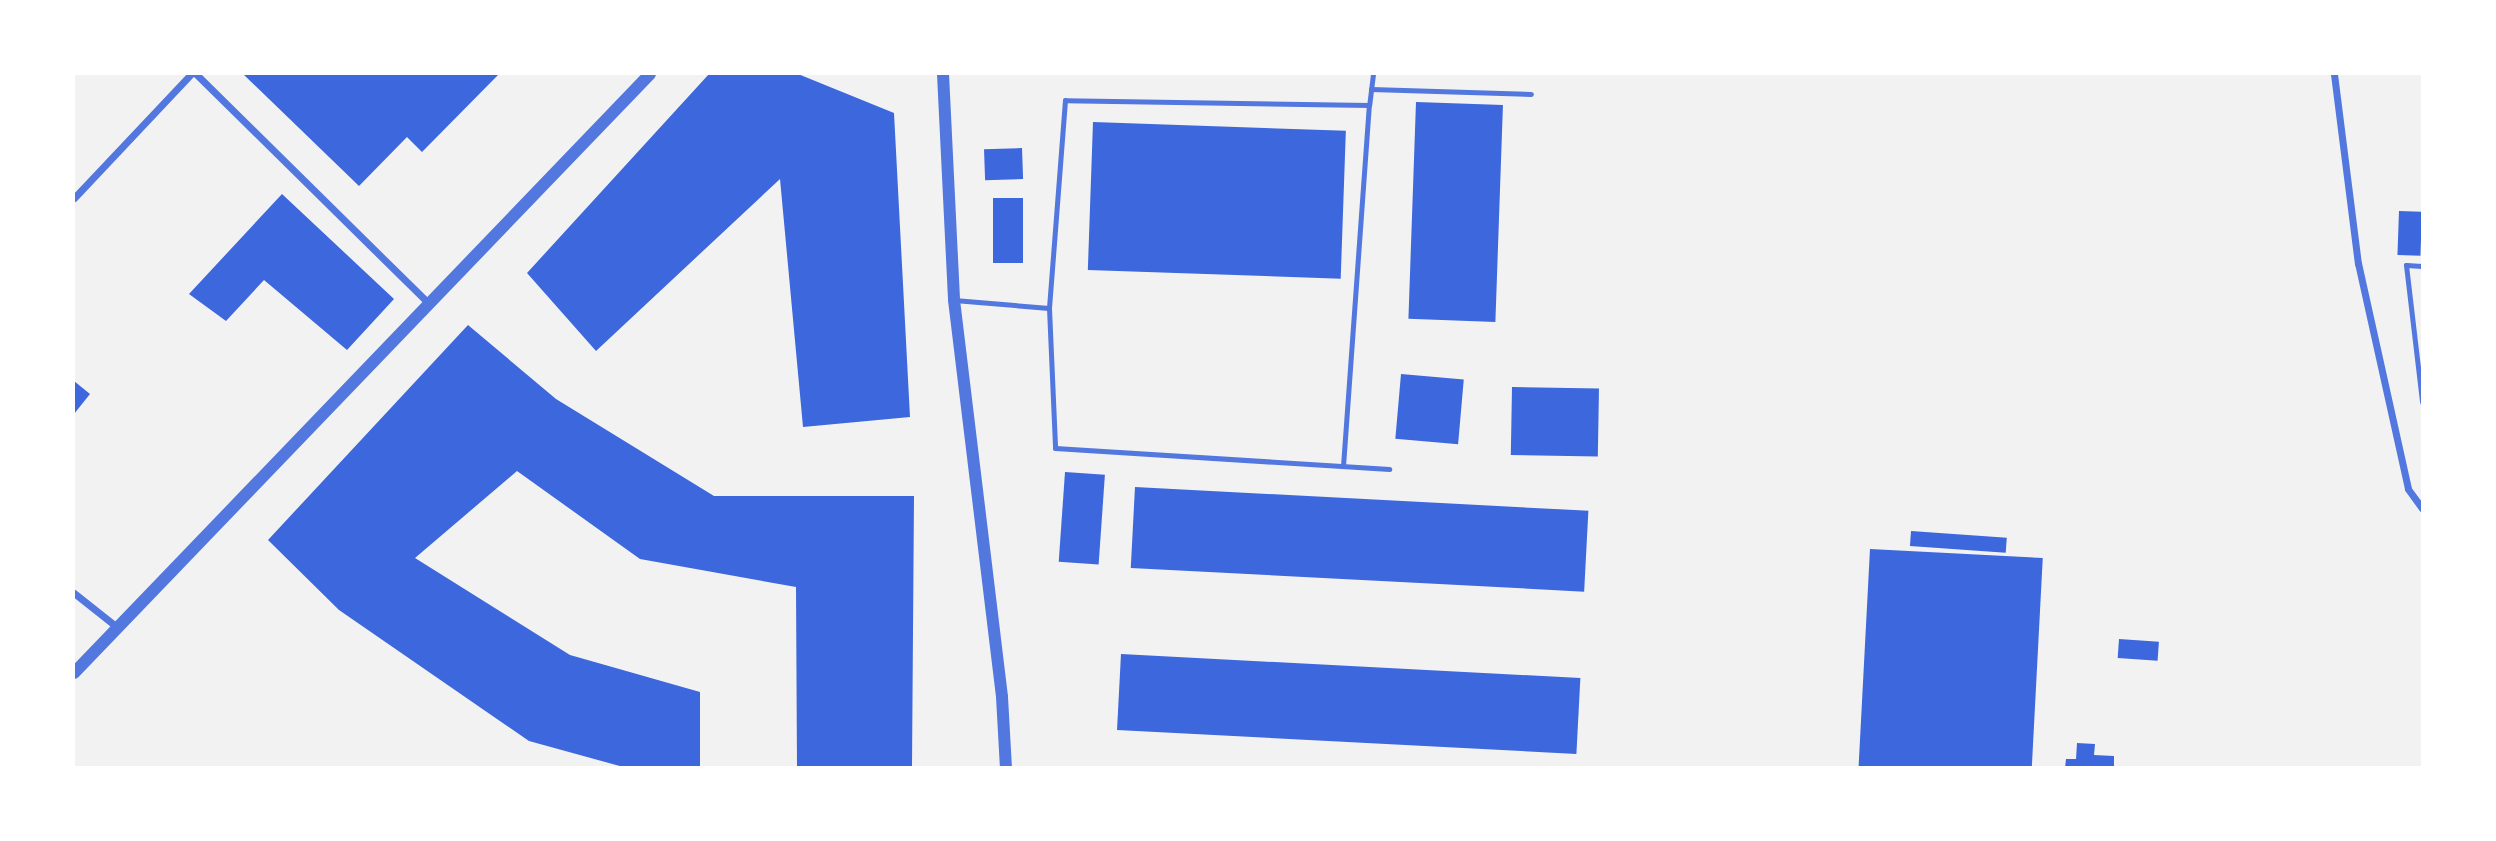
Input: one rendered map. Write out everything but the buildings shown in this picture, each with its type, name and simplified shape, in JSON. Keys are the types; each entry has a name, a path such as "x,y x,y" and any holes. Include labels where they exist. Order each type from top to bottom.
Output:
{"street":[{"path":"74,198 193,74 430,304"},
{"path":"74,673 650,74"},
{"path":"943,74 954,300 1002,697 1006,768"},
{"path":"2334,74 2358,263 2408,489 2423,508"},
{"path":"74,593 118,628"}],"lane":[{"path":"1343,466 1373,74"},
{"path":"1371,89 1531,94"},
{"path":"1369,105 1065,100 1049,308 1055,448 1389,468"},
{"path":"2423,266 2406,265 2423,402"},
{"path":"954,300 1049,308"}]}
